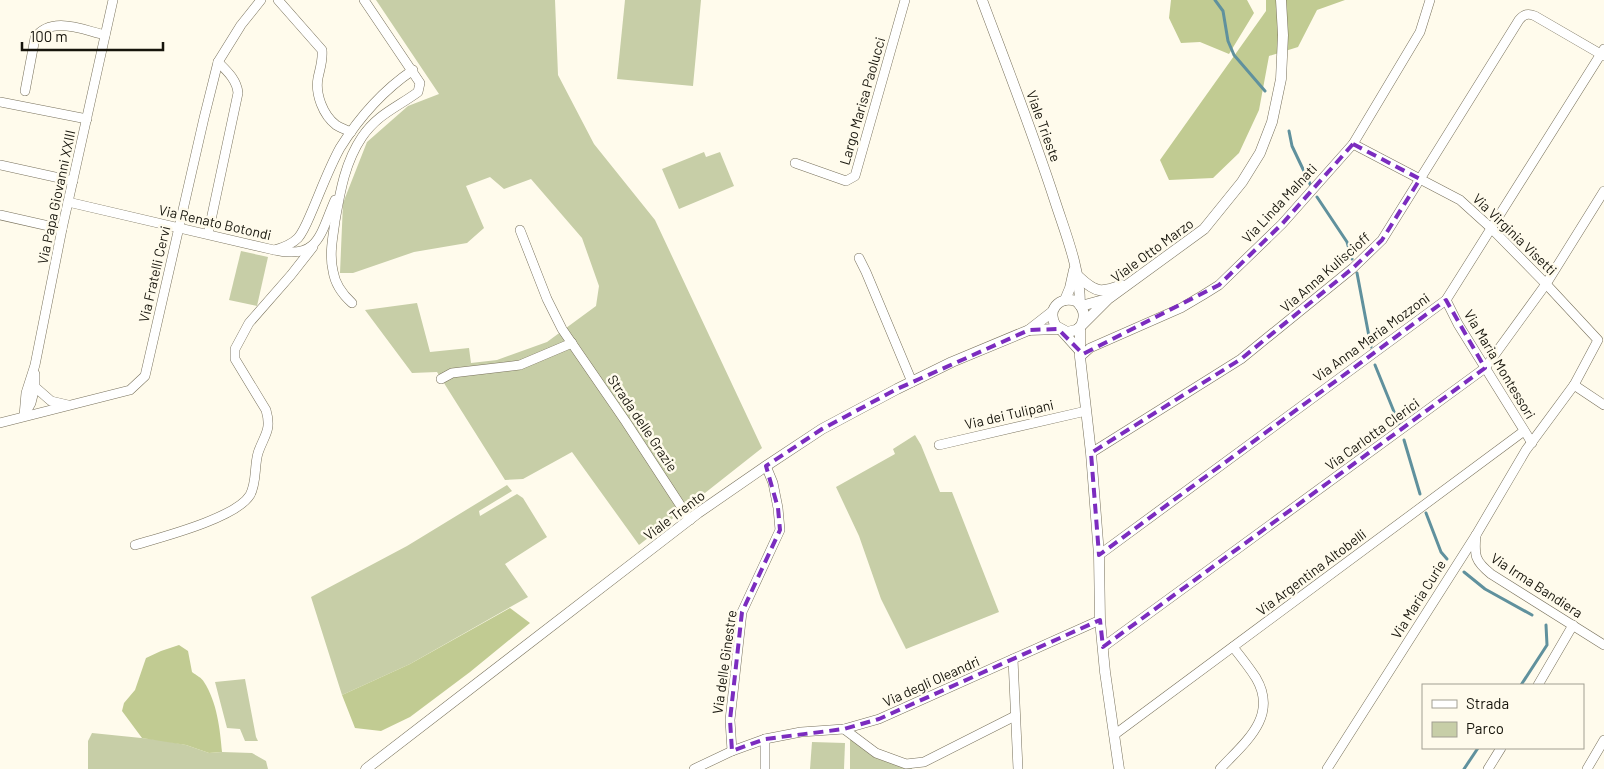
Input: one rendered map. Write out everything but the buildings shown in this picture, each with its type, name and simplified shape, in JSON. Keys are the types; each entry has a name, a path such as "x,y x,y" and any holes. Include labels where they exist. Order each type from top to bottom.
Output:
{"street":[{"name":"Via Papa Giovanni XXIII","path":"24,416 26,393 35,365 62,229 113,0"},
{"name":"Via Fratelli Cervi","path":"71,405 130,390 145,376 218,62 240,25 261,0"},
{"path":"278,0 322,50 323,59 317,80 320,100 325,112 335,124 351,132"},
{"path":"135,545 201,525 244,502 254,486 258,453 269,427 269,418 235,359 235,349 250,323 313,247 321,234 361,138 383,114 418,92 420,83 413,70 364,0"},
{"name":"Largo Marisa Paolucci","path":"795,163 846,181 855,176 905,0"},
{"name":"Viale Trieste","path":"982,0 1035,140 1076,264 1081,305"},
{"name":"Viale Otto Marzo","path":"1081,325 1108,299 1204,229 1242,182 1260,153 1272,122 1280,79 1283,35 1281,0"},
{"name":"Via Linda Malnati","path":"1080,354 1181,308 1219,285 1282,224 1353,144 1420,32 1430,0"},
{"name":"Via Anna Kuliscioff","path":"1091,453 1241,359 1353,268 1382,240 1518,20 1523,16 1528,14 1535,16 1603,53"},
{"path":"25,91 35,38 39,32 46,28 62,25 105,35"},
{"name":"Via Anna Maria Mozzoni","path":"1099,555 1446,300 1603,53"},
{"path":"208,234 238,93 232,77 218,62"},
{"name":"Via Renato Botondi","path":"68,202 274,250 284,247 297,239 308,222 339,150 351,132 381,94 394,82 413,70"},
{"path":"0,102 87,119"},
{"name":"Via Virginia Visetti","path":"1353,144 1460,200 1491,228 1598,340 1574,385 1532,443"},
{"path":"0,165 73,181"},
{"path":"340,188 331,258 338,286 343,296 352,303"},
{"name":"Via Carlotta Clerici","path":"1103,647 1485,368 1546,284 1604,191"},
{"path":"0,215 62,229"},
{"name":"Strada delle Grazie","path":"520,230 547,299 562,329 690,520"},
{"path":"274,250 289,254 305,251 313,247"},
{"path":"859,258 912,382"},
{"path":"1065,300 1076,264"},
{"path":"1079,277 1096,291 1105,291 1132,281"},
{"path":"1080,354 1052,319 1052,312 1057,304 1065,300 1070,299 1081,305 1084,315 1081,325 1080,354 1091,453 1099,555 1100,620 1119,769"},
{"name":"Viale Otto Marzo","path":"1081,305 1108,299"},
{"name":"Via Maria Montessori","path":"1446,300 1458,324 1532,443"},
{"name":"Viale Trento","path":"366,769 470,687 690,520 766,466 822,429 952,362 1029,330 1052,312"},
{"path":"1060,330 1072,332 1081,325"},
{"name":"Viale Trento","path":"1029,330 1060,330"},
{"path":"441,379 452,373 520,365 572,343"},
{"name":"Via Papa Giovanni XXIII","path":"24,416 31,403 35,387 35,365"},
{"path":"1574,385 1604,405"},
{"path":"35,387 51,401 71,405"},
{"path":"0,423 71,405"},
{"name":"Via dei Tulipani","path":"940,445 1086,411"},
{"name":"Via Argentina Altobelli","path":"1114,735 1524,431"},
{"name":"Via Maria Curie","path":"1327,769 1476,535 1532,443"},
{"name":"Via delle Ginestre","path":"732,751 730,720 742,612 780,530 773,483 766,466"},
{"name":"Via Irma Bandiera","path":"1476,535 1475,548 1479,564 1491,574 1604,645"},
{"name":"Via degli Oleandri","path":"697,768 732,751 765,739 801,732 844,730 879,720 1100,620"},
{"path":"1539,684 1573,625"},
{"path":"1220,769 1254,733 1264,710 1260,686 1233,647"},
{"path":"1013,659 1018,769"},
{"path":"844,730 876,754 906,764 924,762 1015,716"},
{"path":"764,769 765,739"},
{"path":"1587,769 1604,740"},
{"path":"1488,769 1500,749"}],"highlighted area":[{"path":"1353,144 1420,179 1382,240 1353,268 1241,359 1091,453 1099,555 1446,300 1485,368 1103,647 1100,620 879,719 844,729 765,739 732,751 730,720 742,612 780,530 778,508 766,466 822,429 897,389 1029,330 1058,329 1083,354 1219,285 1282,224"}],"green space":[{"path":"376,0 555,0 558,75 594,144 655,220 762,448 639,545 572,452 523,479 505,480 437,372 412,373 365,310 417,303 430,352 469,348 471,363 497,360 547,342 596,306 599,286 582,238 531,179 504,189 490,177 466,186 484,228 467,243 414,252 353,273 340,273 343,203 367,142 408,106 439,94"},
{"path":"625,0 701,0 693,86 617,79"},
{"path":"1171,0 1247,0 1254,13 1229,54 1200,42 1181,43 1169,18"},
{"path":"1266,0 1345,0 1317,10 1298,47 1269,56 1259,110 1239,153 1213,178 1169,180 1160,160 1266,11"},
{"path":"704,152 706,157 720,152 734,186 679,209 662,169"},
{"path":"241,251 268,257 257,306 229,300"},
{"path":"915,435 940,492 952,492 999,612 906,649 881,599 859,536 836,487 895,454 893,449"},
{"path":"507,485 512,491 479,511 480,516 517,494 523,498 547,537 505,564 528,597 410,664 342,695 311,597 407,546"},
{"path":"510,608 530,623 470,672 410,717 381,731 355,728 342,695 410,664"},
{"path":"179,645 188,651 192,672 203,681 212,698 219,725 222,752 209,753 186,745 142,738 122,711 124,703 135,690 146,658"},
{"path":"245,679 258,741 245,741 240,729 227,728 215,682"},
{"path":"92,733 161,740 186,745 209,753 252,753 266,761 268,769 88,769 88,741"},
{"path":"850,737 912,767 912,769 850,769"},
{"path":"812,742 845,743 844,769 810,769"}],"waterway":[{"path":"1215,0 1223,11 1228,41 1234,55 1265,91"},
{"path":"1289,131 1292,146 1311,186"},
{"path":"1317,197 1347,242 1352,259"},
{"path":"1357,273 1371,347"},
{"path":"1375,365 1399,424"},
{"path":"1404,440 1420,494"},
{"path":"1426,513 1441,552 1447,559"},
{"path":"1464,572 1485,589 1532,615"},
{"path":"1522,684 1547,645 1546,625"},
{"path":"1464,769 1477,749"}]}
